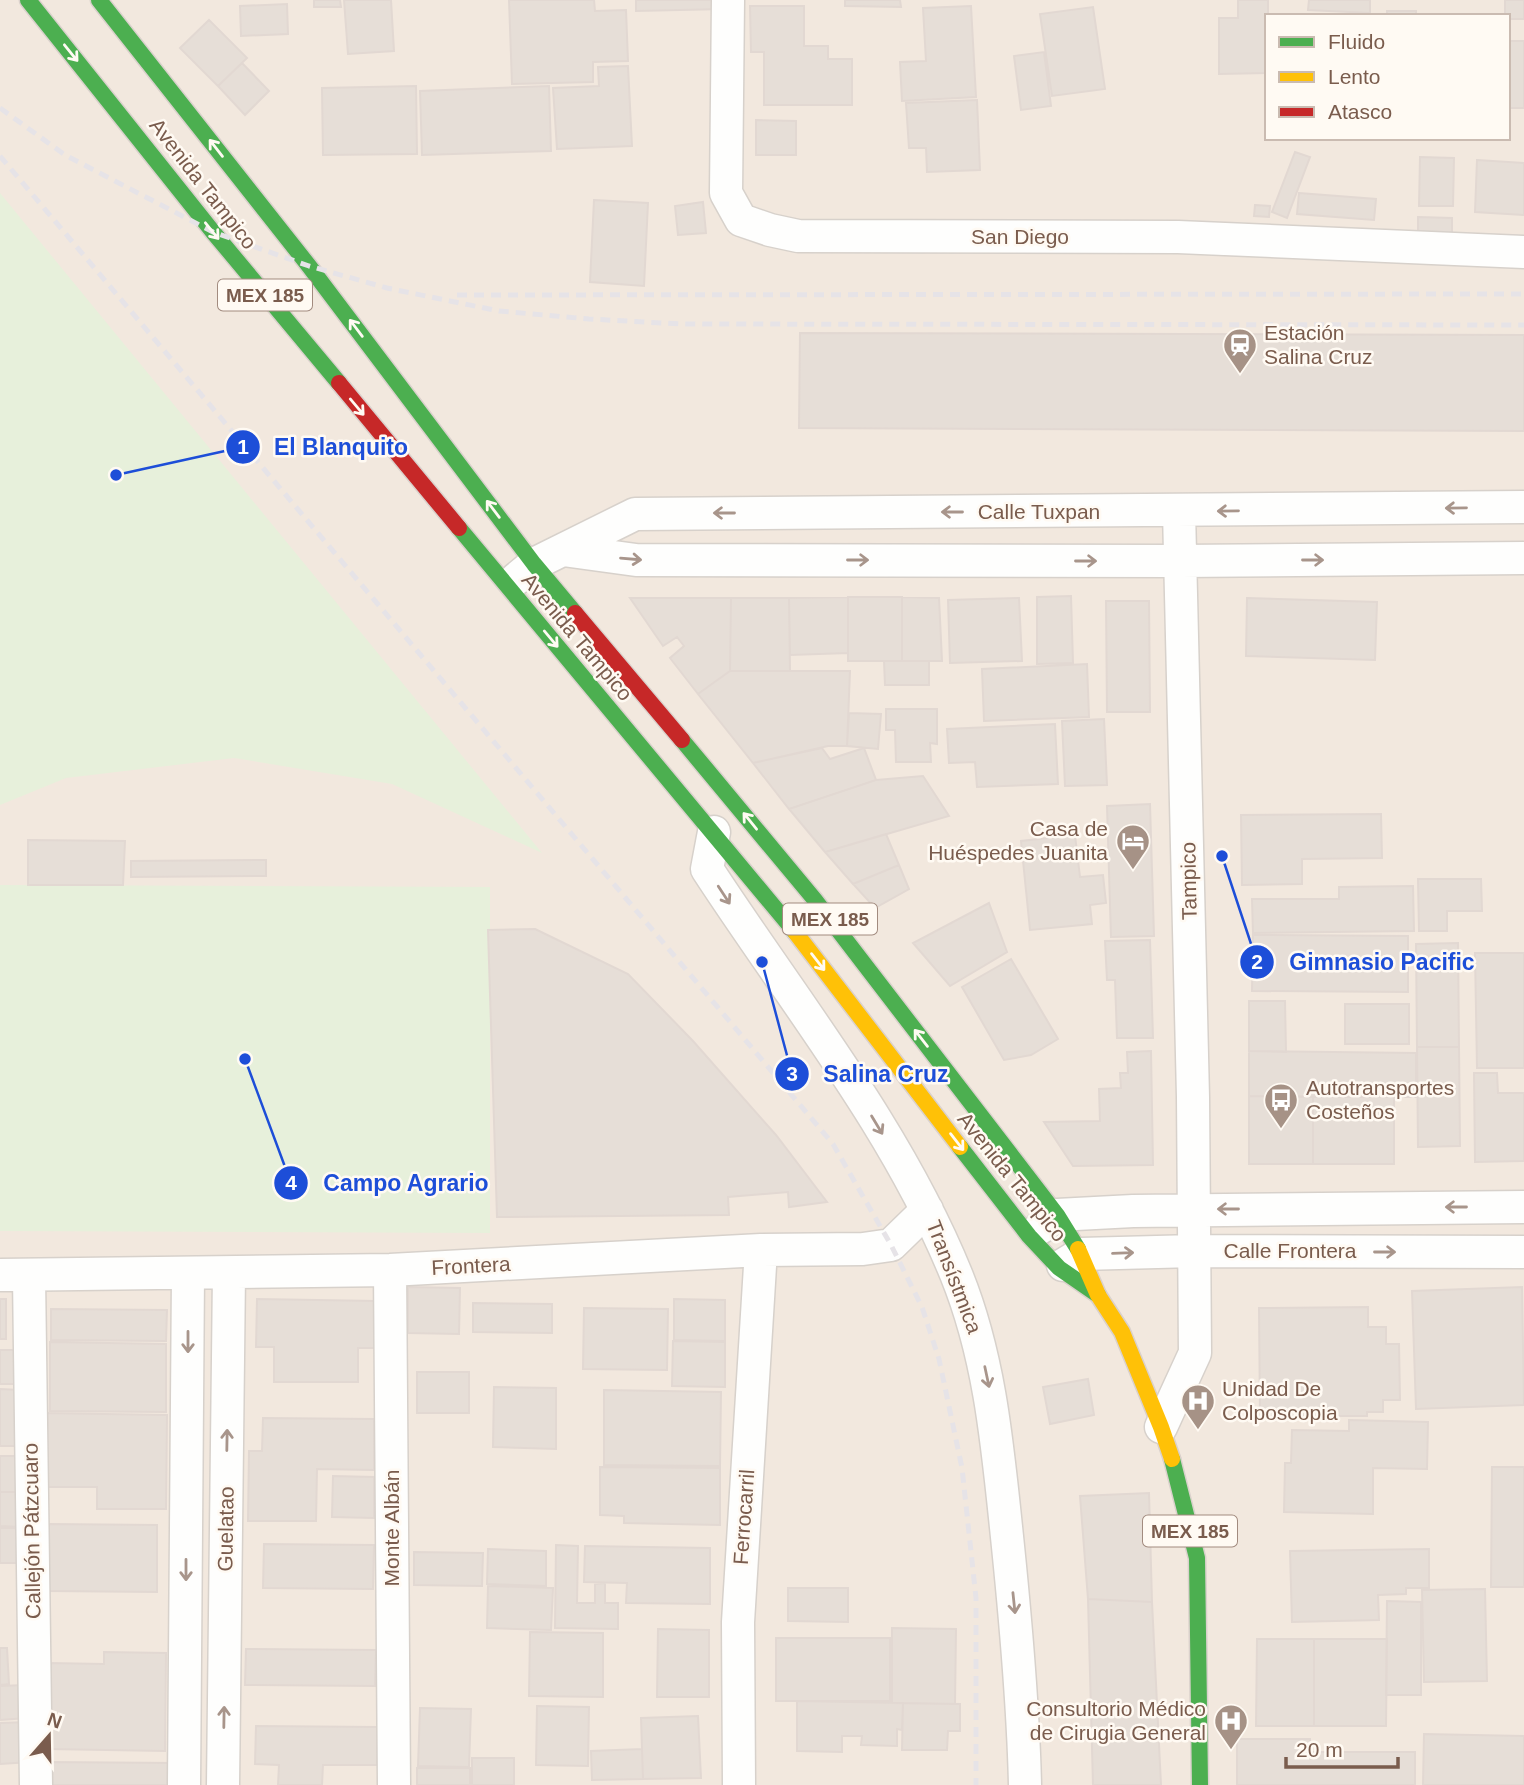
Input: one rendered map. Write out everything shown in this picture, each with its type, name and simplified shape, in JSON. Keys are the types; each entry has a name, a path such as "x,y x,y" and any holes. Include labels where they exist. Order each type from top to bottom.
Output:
{"main road":[{"name":"Avenida Tampico","path":"28,0 134,129 213,232 793,929 1029,1236 1070,1261 1098,1295 1122,1332 1161,1427 1176,1473 1197,1558 1200,1785"},
{"name":"Avenida Tampico","path":"99,0 309,266 534,564 815,900 1057,1215 1070,1261 1098,1295"}],"street":[{"name":"San Diego","path":"728,0 726,193 741,220 770,230 798,236 1178,237 1524,252"},
{"name":"Calle Tuxpan","path":"507,587 534,564 635,514 1524,507"},
{"name":"Tampico","path":"1161,1427 1195,1353 1194,1097 1180,511"},
{"path":"563,550 636,560 1181,561 1524,558"},
{"name":"Transístmica","path":"714,832 707,869 758,948 849,1077 927,1209 978,1334 992,1401 1019,1652 1025,1785"},
{"name":"Calle Frontera","path":"1057,1215 1194,1209 1524,1207"},
{"name":"Frontera","path":"15,1276 390,1270 761,1250 863,1250 891,1245 927,1209"},
{"path":"1029,1236 1057,1215"},
{"name":"Ferrocarril","path":"739,1785 738,1622 761,1250"},
{"name":"Calle Frontera","path":"1070,1261 1195,1251 1524,1252"},
{"name":"Monte Albán","path":"390,1270 394,1785"},
{"name":"Guelatao","path":"223,1785 229,1273"},
{"name":"Guelatao","path":"184,1785 188,1274"},
{"name":"Callejón Pátzcuaro","path":"15,1276 36,1785"}],"shaded area":[{"path":"0,0 1524,0 1524,1785 0,1785"}],"green space":[{"path":"0,193 542,853 392,784 234,758 66,778 0,805"},
{"path":"0,885 490,887 490,1233 0,1231"}],"building":[{"path":"314,0 340,0 341,7 314,7"},
{"path":"344,0 391,0 394,51 348,54"},
{"path":"509,0 594,0 595,11 626,10 628,61 593,62 593,82 512,84"},
{"path":"636,0 724,0 724,9 636,11"},
{"path":"845,0 900,0 901,7 845,6"},
{"path":"1238,0 1268,0 1268,14 1265,14 1265,73 1219,74 1219,18 1238,18"},
{"path":"1309,0 1370,0 1370,13 1308,10"},
{"path":"1505,0 1524,0 1524,19 1510,19 1510,14 1505,14"},
{"path":"287,4 288,34 241,36 240,6"},
{"path":"750,6 804,6 804,46 828,46 828,59 852,59 852,105 764,105 764,52 751,52"},
{"path":"971,6 976,97 902,101 900,62 926,61 923,8"},
{"path":"1093,7 1105,89 1052,96 1040,14"},
{"path":"1387,11 1416,11 1416,14 1387,14"},
{"path":"209,20 247,58 218,86 180,48"},
{"path":"1510,41 1524,41 1524,108 1510,108"},
{"path":"1044,52 1051,106 1021,110 1014,56"},
{"path":"242,63 269,91 245,115 218,86"},
{"path":"628,66 632,146 557,149 553,88 599,86 598,67"},
{"path":"416,86 417,154 323,155 322,88"},
{"path":"549,86 551,151 422,155 420,91"},
{"path":"977,100 980,170 927,172 926,148 909,148 906,103"},
{"path":"756,120 796,121 796,155 756,155"},
{"path":"1295,152 1310,157 1287,218 1272,212"},
{"path":"1420,157 1454,158 1453,206 1419,206"},
{"path":"1477,160 1524,163 1524,215 1475,212"},
{"path":"1299,193 1376,199 1374,220 1297,214"},
{"path":"594,200 648,203 644,286 590,282"},
{"path":"703,202 706,233 678,235 675,206"},
{"path":"1255,205 1270,206 1269,217 1254,216"},
{"path":"1418,217 1452,218 1452,237 1418,236"},
{"path":"800,333 1524,335 1524,431 799,428"},
{"path":"1071,596 1073,663 1037,664 1037,597"},
{"path":"848,597 902,597 902,661 848,661"},
{"path":"848,597 848,653 790,655 789,598"},
{"path":"902,597 939,598 942,661 902,661"},
{"path":"630,598 731,598 730,671 698,694 670,658 684,646 677,637 663,646"},
{"path":"731,598 789,598 790,671 730,671"},
{"path":"1019,598 1022,661 950,663 948,600"},
{"path":"1247,598 1377,602 1375,660 1246,656"},
{"path":"1106,601 1149,601 1150,712 1107,712"},
{"path":"884,661 929,661 929,685 885,685"},
{"path":"1087,664 1089,717 984,721 982,669"},
{"path":"730,671 850,671 847,746 828,746 753,763 698,694"},
{"path":"886,709 937,709 937,744 930,743 931,762 896,762 895,730 886,730"},
{"path":"849,713 881,714 878,749 847,746"},
{"path":"1104,719 1107,785 1065,786 1062,721"},
{"path":"1055,724 1058,784 977,787 975,762 949,763 947,729"},
{"path":"822,748 830,759 864,748 876,780 789,809 753,763"},
{"path":"923,776 949,816 825,852 789,809 876,780"},
{"path":"1150,804 1154,936 1111,937 1107,806"},
{"path":"1381,814 1382,858 1302,859 1302,884 1242,885 1241,815"},
{"path":"886,834 899,865 853,884 825,852"},
{"path":"1075,835 1080,877 1103,875 1106,903 1090,905 1092,924 1030,930 1021,841"},
{"path":"28,840 125,841 123,885 28,885"},
{"path":"266,860 266,876 131,877 131,861"},
{"path":"899,865 909,889 875,908 853,884"},
{"path":"1418,879 1481,879 1482,911 1447,911 1447,931 1419,931"},
{"path":"1413,886 1414,931 1253,933 1252,899 1339,899 1339,887"},
{"path":"989,903 1007,952 950,986 913,943"},
{"path":"535,929 628,974 693,1041 776,1135 827,1202 789,1207 788,1192 728,1197 729,1215 497,1217 488,930"},
{"path":"1253,935 1408,936 1408,992 1252,991"},
{"path":"1150,940 1153,1038 1117,1038 1115,980 1107,980 1105,941"},
{"path":"1458,943 1459,1047 1417,1047 1416,944"},
{"path":"1475,953 1524,953 1524,1068 1477,1068"},
{"path":"1011,959 1058,1039 1031,1055 1004,1060 962,987"},
{"path":"1249,1001 1285,1001 1286,1052 1249,1051"},
{"path":"1345,1004 1409,1004 1409,1044 1345,1044"},
{"path":"1417,1047 1459,1047 1460,1146 1418,1147"},
{"path":"1151,1051 1153,1165 1073,1166 1044,1122 1100,1121 1099,1089 1121,1088 1120,1073 1128,1073 1127,1052"},
{"path":"1249,1051 1416,1053 1416,1097 1249,1096"},
{"path":"1474,1073 1497,1073 1498,1093 1524,1093 1524,1161 1475,1162"},
{"name":"Autotransportes Costeños","path":"1249,1096 1313,1097 1313,1164 1249,1164"},
{"path":"1313,1097 1394,1097 1394,1164 1313,1164"},
{"path":"408,1287 460,1288 459,1334 408,1333"},
{"path":"1522,1287 1524,1405 1416,1409 1412,1291"},
{"path":"0,1299 6,1299 6,1339 0,1339"},
{"path":"257,1299 376,1301 376,1348 358,1348 358,1382 274,1382 274,1347 256,1347"},
{"path":"674,1299 725,1300 725,1341 674,1340"},
{"path":"473,1303 552,1304 552,1333 473,1332"},
{"path":"1368,1307 1368,1327 1386,1327 1386,1344 1399,1344 1400,1400 1383,1400 1383,1412 1367,1412 1367,1416 1260,1416 1259,1308"},
{"path":"584,1308 668,1309 667,1370 583,1369"},
{"path":"51,1309 167,1310 166,1341 51,1340"},
{"path":"673,1341 725,1342 725,1387 672,1386"},
{"path":"50,1342 166,1344 166,1412 50,1411"},
{"path":"0,1350 18,1350 17,1384 0,1384"},
{"path":"417,1372 469,1372 469,1413 417,1413"},
{"path":"1088,1379 1094,1415 1050,1424 1043,1387"},
{"path":"494,1387 556,1388 556,1449 493,1447"},
{"path":"0,1389 19,1390 18,1446 0,1446"},
{"path":"604,1390 721,1392 720,1466 604,1465"},
{"path":"41,1413 167,1415 166,1509 97,1509 97,1487 41,1487"},
{"path":"263,1418 374,1419 374,1470 317,1469 316,1521 248,1521 249,1451 262,1451"},
{"path":"1349,1420 1428,1422 1427,1469 1373,1468 1373,1514 1284,1512 1285,1463 1291,1463 1292,1430 1349,1431"},
{"path":"0,1456 17,1456 16,1492 0,1492"},
{"path":"600,1467 720,1468 720,1525 624,1523 624,1516 600,1515"},
{"path":"1492,1467 1524,1467 1524,1587 1491,1587"},
{"path":"333,1476 374,1477 374,1518 332,1517"},
{"path":"0,1492 20,1492 20,1527 0,1526"},
{"path":"1149,1493 1152,1602 1088,1599 1080,1496"},
{"path":"49,1524 157,1525 157,1592 48,1591"},
{"path":"0,1528 20,1528 20,1563 0,1563"},
{"path":"264,1544 374,1545 373,1589 263,1588"},
{"path":"556,1545 578,1546 577,1603 595,1603 595,1584 605,1583 605,1603 618,1603 618,1629 555,1628"},
{"path":"585,1546 710,1548 710,1604 626,1603 627,1583 584,1582"},
{"path":"488,1549 546,1551 546,1586 487,1584"},
{"path":"1429,1549 1429,1588 1406,1588 1406,1594 1378,1595 1379,1620 1292,1622 1290,1551"},
{"path":"414,1552 483,1553 482,1586 414,1585"},
{"path":"488,1586 553,1588 551,1630 487,1628"},
{"path":"788,1588 848,1588 848,1622 788,1621"},
{"path":"1485,1589 1487,1681 1424,1682 1422,1590"},
{"path":"1088,1599 1152,1602 1161,1785 1093,1785"},
{"path":"1387,1601 1421,1602 1421,1695 1386,1695"},
{"path":"892,1628 956,1629 955,1704 892,1703"},
{"path":"658,1629 709,1630 709,1697 657,1697"},
{"path":"530,1632 603,1633 603,1697 529,1696"},
{"path":"776,1638 890,1638 890,1701 776,1701"},
{"path":"1257,1639 1314,1639 1314,1726 1256,1726"},
{"path":"1314,1639 1387,1639 1386,1726 1314,1726"},
{"path":"0,1648 7,1648 9,1684 0,1685"},
{"path":"246,1649 376,1650 375,1686 245,1685"},
{"path":"104,1652 166,1653 165,1751 48,1749 49,1663 104,1664"},
{"path":"25,1685 27,1718 0,1720 0,1686"},
{"path":"797,1701 903,1703 902,1730 897,1729 897,1746 861,1745 862,1736 842,1736 842,1752 797,1751"},
{"path":"903,1703 960,1704 960,1731 948,1731 947,1750 902,1750"},
{"path":"537,1706 589,1707 588,1766 536,1765"},
{"path":"420,1708 471,1709 469,1767 418,1766"},
{"path":"698,1716 701,1778 643,1779 641,1718"},
{"path":"28,1722 30,1762 0,1764 0,1723"},
{"path":"256,1726 377,1727 377,1765 323,1765 322,1785 278,1785 279,1765 255,1764"},
{"path":"1424,1734 1524,1736 1524,1785 1423,1785"},
{"path":"1237,1739 1310,1739 1310,1752 1415,1752 1415,1785 1237,1785"},
{"path":"642,1749 643,1779 592,1780 591,1751"},
{"path":"472,1758 514,1758 514,1785 472,1785"},
{"path":"46,1762 175,1763 174,1785 46,1785"},
{"path":"417,1768 470,1768 470,1785 417,1785"}],"railway":[{"path":"0,108 65,155 213,232 309,266 387,288 499,311 681,324 1524,325"},
{"path":"0,156 833,1144 891,1245 922,1307 939,1359 962,1468 976,1598 976,1785"},
{"path":"457,295 1524,294"}],"traffic: fast":[{"path":"28,0 213,232 339,383"},
{"path":"99,0 309,266 534,564 575,613"},
{"path":"459,528 795,932"},
{"path":"682,740 815,900 1057,1215 1078,1249"},
{"path":"960,1147 1029,1236 1059,1268 1098,1295"},
{"path":"1172,1459 1197,1558 1200,1785"}],"traffic: slow":[{"path":"795,932 960,1147"},
{"path":"1078,1249 1098,1295 1122,1332 1172,1459"}],"traffic: jam":[{"path":"339,383 459,528"},
{"path":"575,613 682,740"}],"place":[{"name":"Estación Salina Cruz","path":"1240,375"},
{"name":"El Blanquito","path":"116,475"},
{"name":"Gimnasio Pacific","path":"1222,856"},
{"name":"Casa de Huéspedes Juanita","path":"1133,871"},
{"name":"Salina Cruz","path":"762,962"},
{"name":"Campo Agrario","path":"245,1059"},
{"name":"Autotransportes Costeños","path":"1281,1130"},
{"name":"Unidad De Colposcopia","path":"1198,1431"},
{"name":"Consultorio Médico de Cirugia General","path":"1231,1751"}]}
